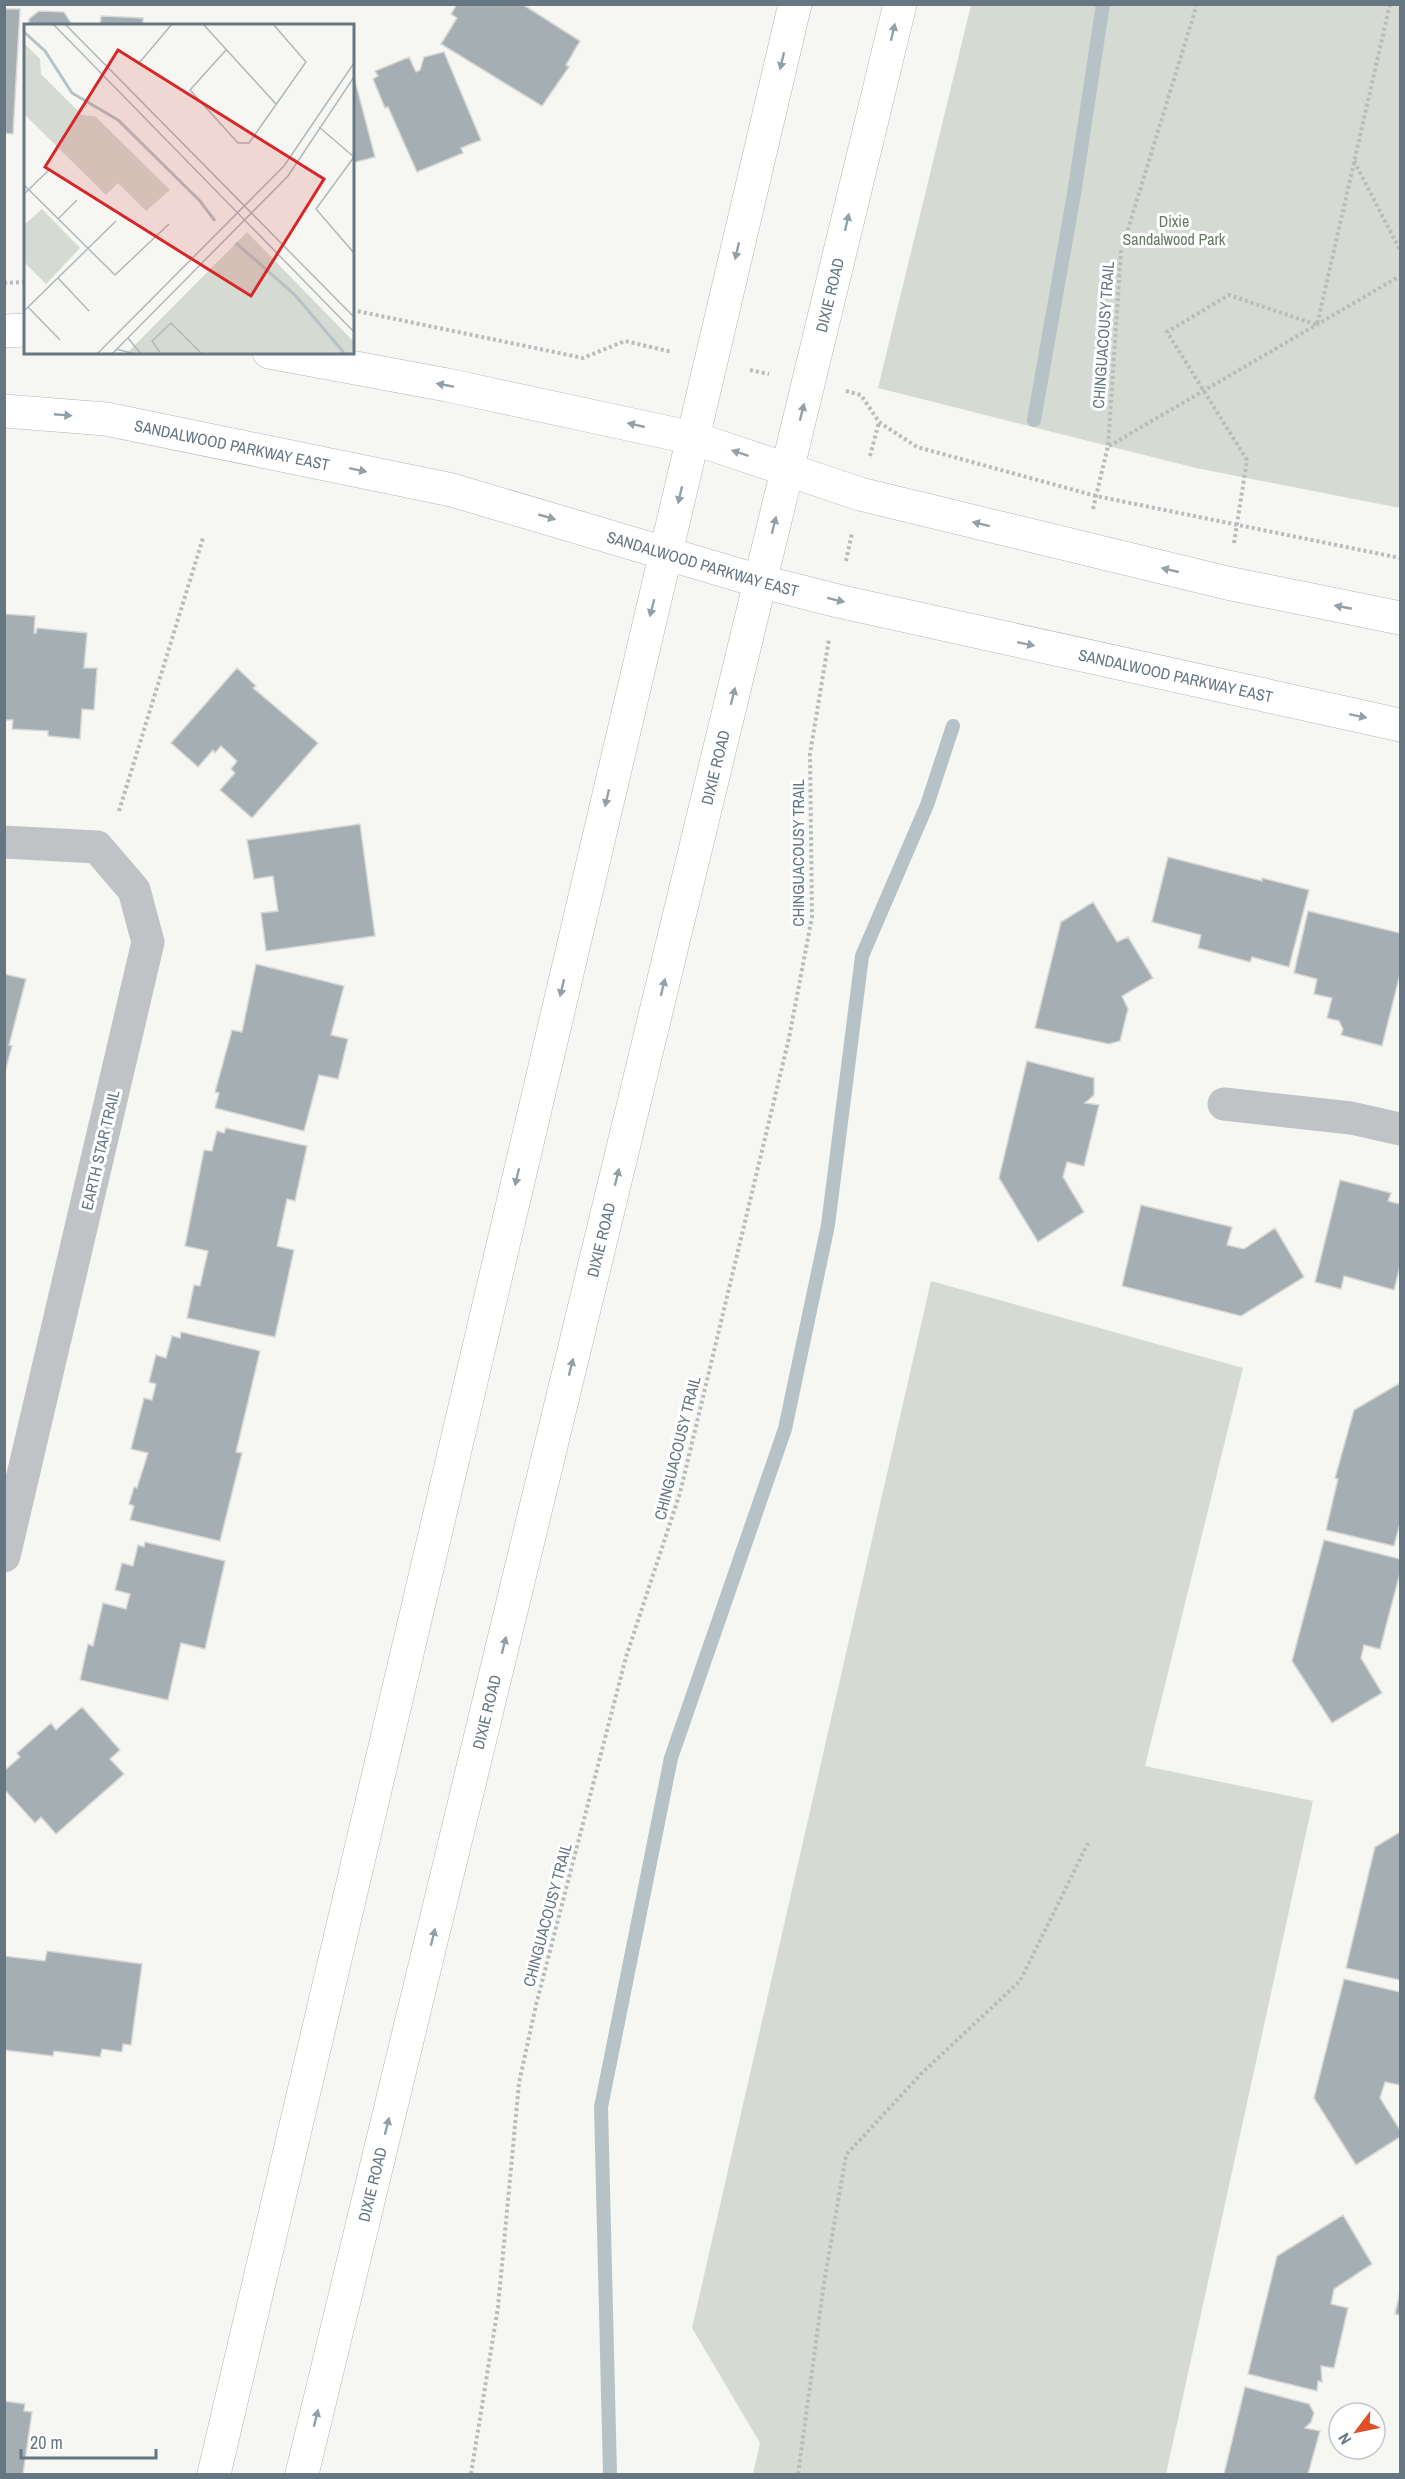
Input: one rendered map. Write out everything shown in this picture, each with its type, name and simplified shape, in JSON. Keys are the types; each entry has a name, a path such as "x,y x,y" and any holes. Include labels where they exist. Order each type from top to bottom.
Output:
{"main road":[{"path":"214,2475 594,850 667,552 795,4"},
{"name":"DIXIE ROAD","path":"302,2475 900,4"},
{"path":"4,331 24,330"},
{"path":"280,354 447,385 693,438 860,494 1227,583 1401,618"},
{"name":"SANDALWOOD PARKWAY EAST","path":"4,411 106,419 452,490 759,581 838,601 1401,725"}],"street":[{"name":"EARTH STAR TRAIL","path":"4,842 97,848 134,890 148,942 4,1556"},
{"path":"1224,1104 1352,1118 1401,1130"}],"path":[{"name":"CHINGUACOUSY TRAIL","path":"1096,496 1108,446 1121,252 1197,4"},
{"path":"1317,325 1390,4"},
{"path":"1354,161 1401,250"},
{"path":"1108,446 1401,276"},
{"path":"4,283 24,282"},
{"path":"1227,583 1247,460 1167,332 1229,295 1317,325"},
{"path":"354,310 583,358 625,341"},
{"path":"861,395 879,422 917,447 1096,496 1401,558"},
{"name":"CHINGUACOUSY TRAIL","path":"471,2475 498,2307 519,2083 536,2005 626,1657 680,1492 789,1038 813,917 810,754 820,682 860,494 879,422"},
{"path":"118,811 203,538"},
{"path":"798,2475 824,2283 846,2156 921,2074 1020,1981 1088,1843"}],"green space":[{"name":"Dixie Sandalwood Park","path":"971,5 1400,5 1400,508 1196,468 878,388"},
{"path":"931,1281 1243,1368 1145,1766 1313,1801 1166,2474 753,2474 760,2443 692,2328"}],"building":[{"path":"457,4 522,4 580,41 566,65 569,67 542,106 441,44 457,18 451,14"},
{"path":"4,9 20,9 13,134 4,133"},
{"path":"39,11 64,12 72,24 29,24 29,19"},
{"path":"101,16 143,18 143,24 100,24"},
{"path":"444,52 481,140 461,148 463,153 417,172 373,79 378,76 375,71 409,57 416,72 420,70 424,57"},
{"path":"354,77 375,157 354,162"},
{"path":"4,614 35,616 34,633 37,628 87,633 84,668 97,668 94,710 82,709 80,739 48,736 48,731 12,729 13,720 4,720"},
{"path":"237,668 256,686 253,688 318,743 252,818 220,790 235,773 231,769 237,761 221,746 215,753 213,750 198,767 171,743"},
{"path":"360,824 375,936 266,951 261,913 278,911 273,876 254,879 247,840"},
{"path":"1168,857 1262,881 1262,878 1309,890 1289,967 1252,957 1250,962 1198,948 1201,935 1152,922"},
{"path":"1093,902 1117,942 1128,937 1153,978 1122,996 1128,1009 1120,1041 1109,1044 1035,1028 1061,922"},
{"path":"1308,911 1400,933 1400,974 1382,1046 1341,1035 1343,1029 1339,1021 1327,1018 1332,998 1314,994 1317,979 1294,973"},
{"path":"256,964 344,986 331,1035 348,1039 338,1079 319,1075 304,1131 215,1108 219,1093 215,1092 232,1030 242,1032"},
{"path":"4,974 26,979 9,1045 12,1046 4,1076"},
{"path":"1027,1061 1094,1078 1094,1095 1085,1103 1099,1105 1084,1166 1067,1162 1063,1177 1084,1212 1038,1242 999,1178"},
{"path":"226,1128 307,1146 295,1201 287,1199 277,1246 294,1250 275,1337 187,1318 194,1285 200,1286 208,1251 185,1246 204,1150 212,1151 217,1131 224,1133"},
{"path":"1340,1180 1391,1193 1388,1201 1400,1204 1400,1266 1394,1290 1344,1276 1341,1289 1315,1282"},
{"path":"1141,1205 1232,1227 1227,1245 1244,1249 1275,1228 1304,1277 1241,1316 1122,1286"},
{"path":"181,1332 260,1351 236,1452 242,1453 220,1541 130,1520 134,1506 129,1504 134,1487 137,1488 148,1453 131,1449 144,1398 152,1400 156,1384 149,1382 156,1355 166,1358 172,1336 180,1338"},
{"path":"1400,1383 1400,1523 1394,1546 1326,1530 1338,1479 1335,1478 1354,1410"},
{"path":"1324,1540 1400,1559 1400,1573 1380,1649 1364,1645 1361,1658 1382,1693 1332,1723 1292,1661"},
{"path":"145,1542 225,1561 205,1649 181,1643 168,1700 80,1680 88,1644 93,1646 103,1603 126,1609 130,1594 115,1590 122,1563 133,1566 138,1545 144,1547"},
{"path":"82,1707 120,1750 110,1759 124,1774 56,1834 41,1817 35,1823 4,1789 4,1771 20,1757 17,1753 51,1723 56,1730"},
{"path":"1400,1832 1400,1980 1346,1968 1375,1847"},
{"path":"47,1951 142,1964 131,2045 123,2044 122,2052 102,2049 100,2057 54,2051 53,2056 4,2050 4,1956 45,1961"},
{"path":"1344,1979 1400,1992 1400,2085 1385,2082 1380,2098 1400,2130 1400,2137 1356,2165 1314,2098"},
{"path":"1343,2215 1372,2264 1334,2289 1331,2304 1348,2308 1334,2368 1321,2366 1322,2382 1318,2381 1317,2391 1248,2374 1277,2256"},
{"path":"1400,2292 1400,2315 1395,2314"},
{"path":"1245,2387 1309,2404 1314,2413 1311,2422 1305,2428 1320,2431 1308,2474 1224,2474"},
{"path":"4,2401 25,2404 24,2411 32,2412 23,2474 4,2474"}],"waterway":[{"path":"1034,420 1074,194 1103,4"},
{"path":"610,2474 601,2107 671,1758 785,1429 828,1225 862,956 927,805 953,726"}]}
